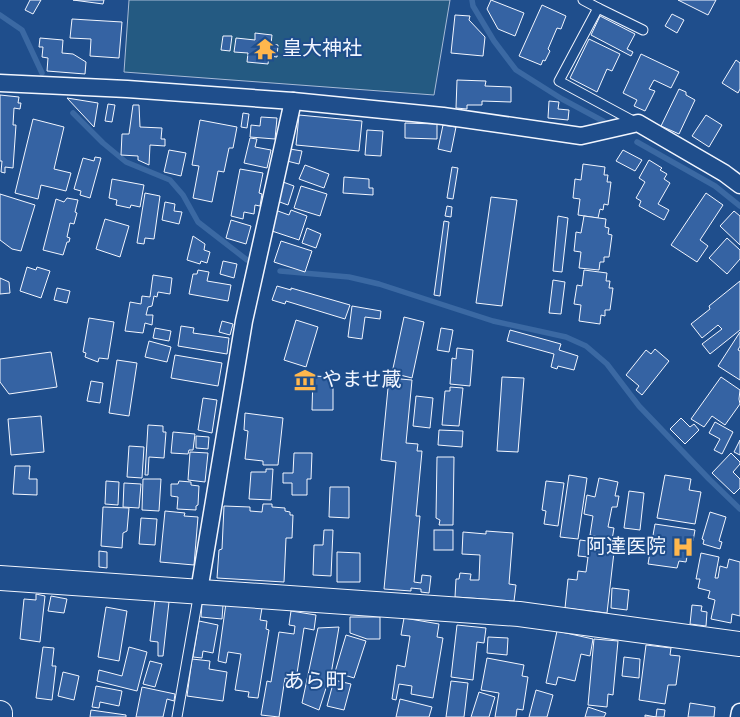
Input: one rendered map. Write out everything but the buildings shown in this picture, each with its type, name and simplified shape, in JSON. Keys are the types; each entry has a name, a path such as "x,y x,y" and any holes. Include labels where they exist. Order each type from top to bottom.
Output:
{"street":[{"path":"0,83 293,100 443,116 581,136 638,123 740,185"},
{"path":"200,591 244,321 293,100"},
{"path":"0,578 518,614 740,644"},
{"path":"739,717 740,712"}],"lane":[{"path":"583,0 643,30"},
{"path":"598,8 559,81 638,123"},
{"path":"177,717 200,591"}],"shaded area":[{"path":"129,0 450,0 434,95 124,72"}],"waterway":[{"path":"472,0 473,6 494,41 516,70 562,99 603,121"},
{"path":"0,15 22,30 42,73"},
{"path":"73,113 103,143 126,162 170,180 183,195 198,222 247,260 253,262"},
{"path":"637,142 715,186 740,206"},
{"path":"280,271 349,277 379,284 493,321 566,337 586,346 607,364 639,406 740,509"}],"place":[{"name":"皇大神社","path":"265,49"},
{"name":"やませ蔵","path":"305,380"},
{"name":"阿達医院","path":"683,547"}],"district":[{"name":"あら町","path":"315,682"}]}
